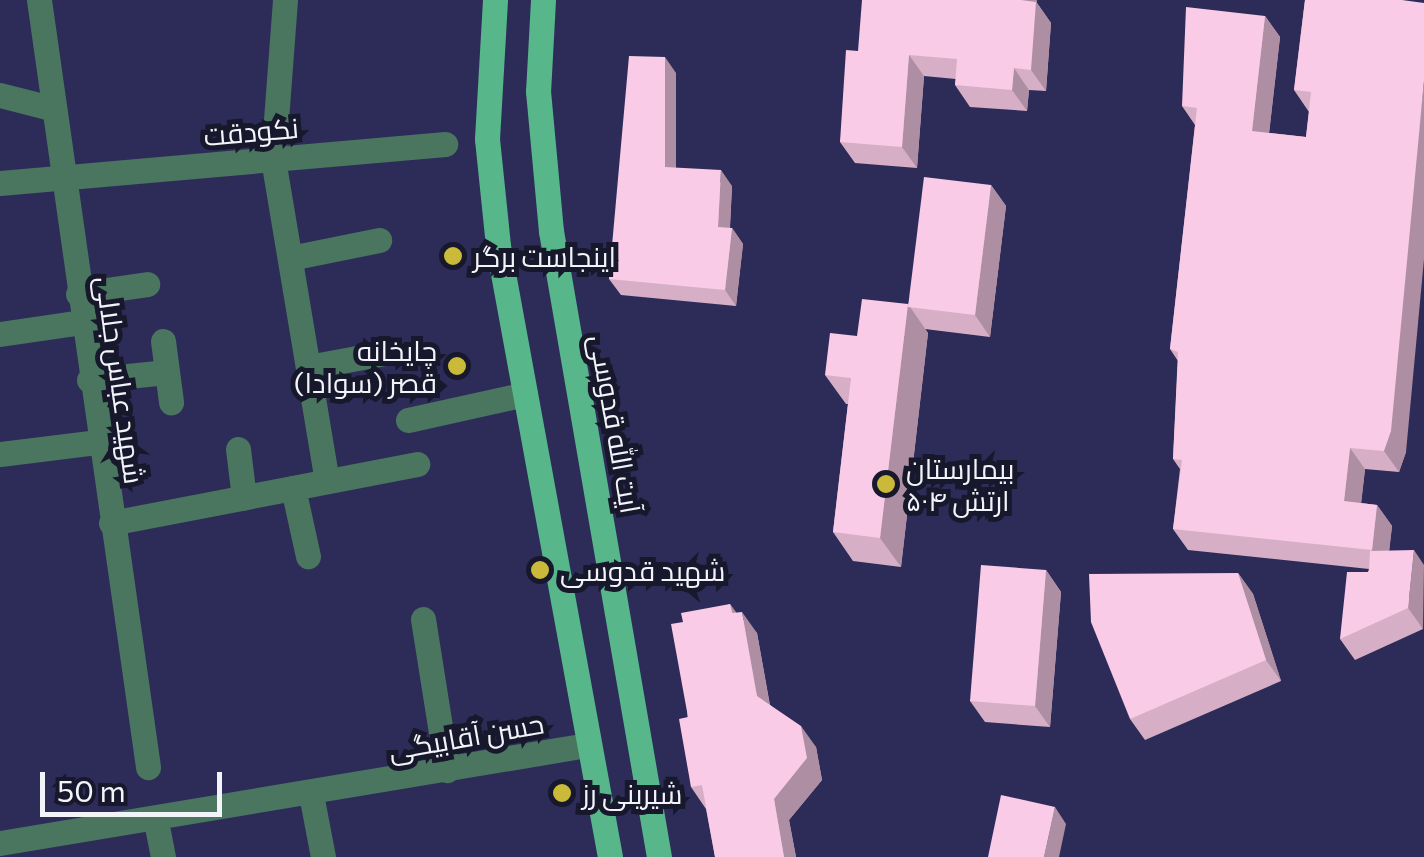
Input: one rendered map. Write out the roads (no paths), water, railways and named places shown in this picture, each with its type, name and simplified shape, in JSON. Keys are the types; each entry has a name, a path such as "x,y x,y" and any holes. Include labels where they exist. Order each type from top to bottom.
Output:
{"main road":[{"path":"495,0 487,140 498,246 610,857"},
{"name":"آیت الله قدوسی","path":"543,0 538,91 552,230 660,857"}],"street":[{"name":"شهید عباس جلالی","path":"38,0 89,380 148,767"},
{"path":"285,0 274,160 327,482"},
{"path":"0,95 51,108"},
{"name":"نکودقت","path":"0,183 444,144"},
{"path":"290,258 379,240"},
{"path":"78,294 147,284"},
{"path":"0,334 82,322"},
{"path":"164,341 170,402"},
{"path":"308,366 384,353"},
{"path":"89,380 167,372"},
{"path":"408,420 525,394"},
{"path":"0,454 98,442"},
{"path":"238,449 244,498"},
{"path":"111,523 417,464"},
{"path":"293,488 308,556"},
{"path":"423,620 448,770"},
{"name":"حسن آقابیگی","path":"0,843 156,821 588,745"},
{"path":"311,794 324,857"},
{"path":"156,821 163,857"}],"place":[{"name":"اینجاست برگر","path":"453,256"},
{"name":"چایخانه قصر (سوادا)","path":"457,366"},
{"name":"بیمارستان ۵۰۴ ارتش","path":"886,484"},
{"name":"شهید قدوسی","path":"540,570"},
{"name":"شیرینی رز","path":"562,793"}]}
